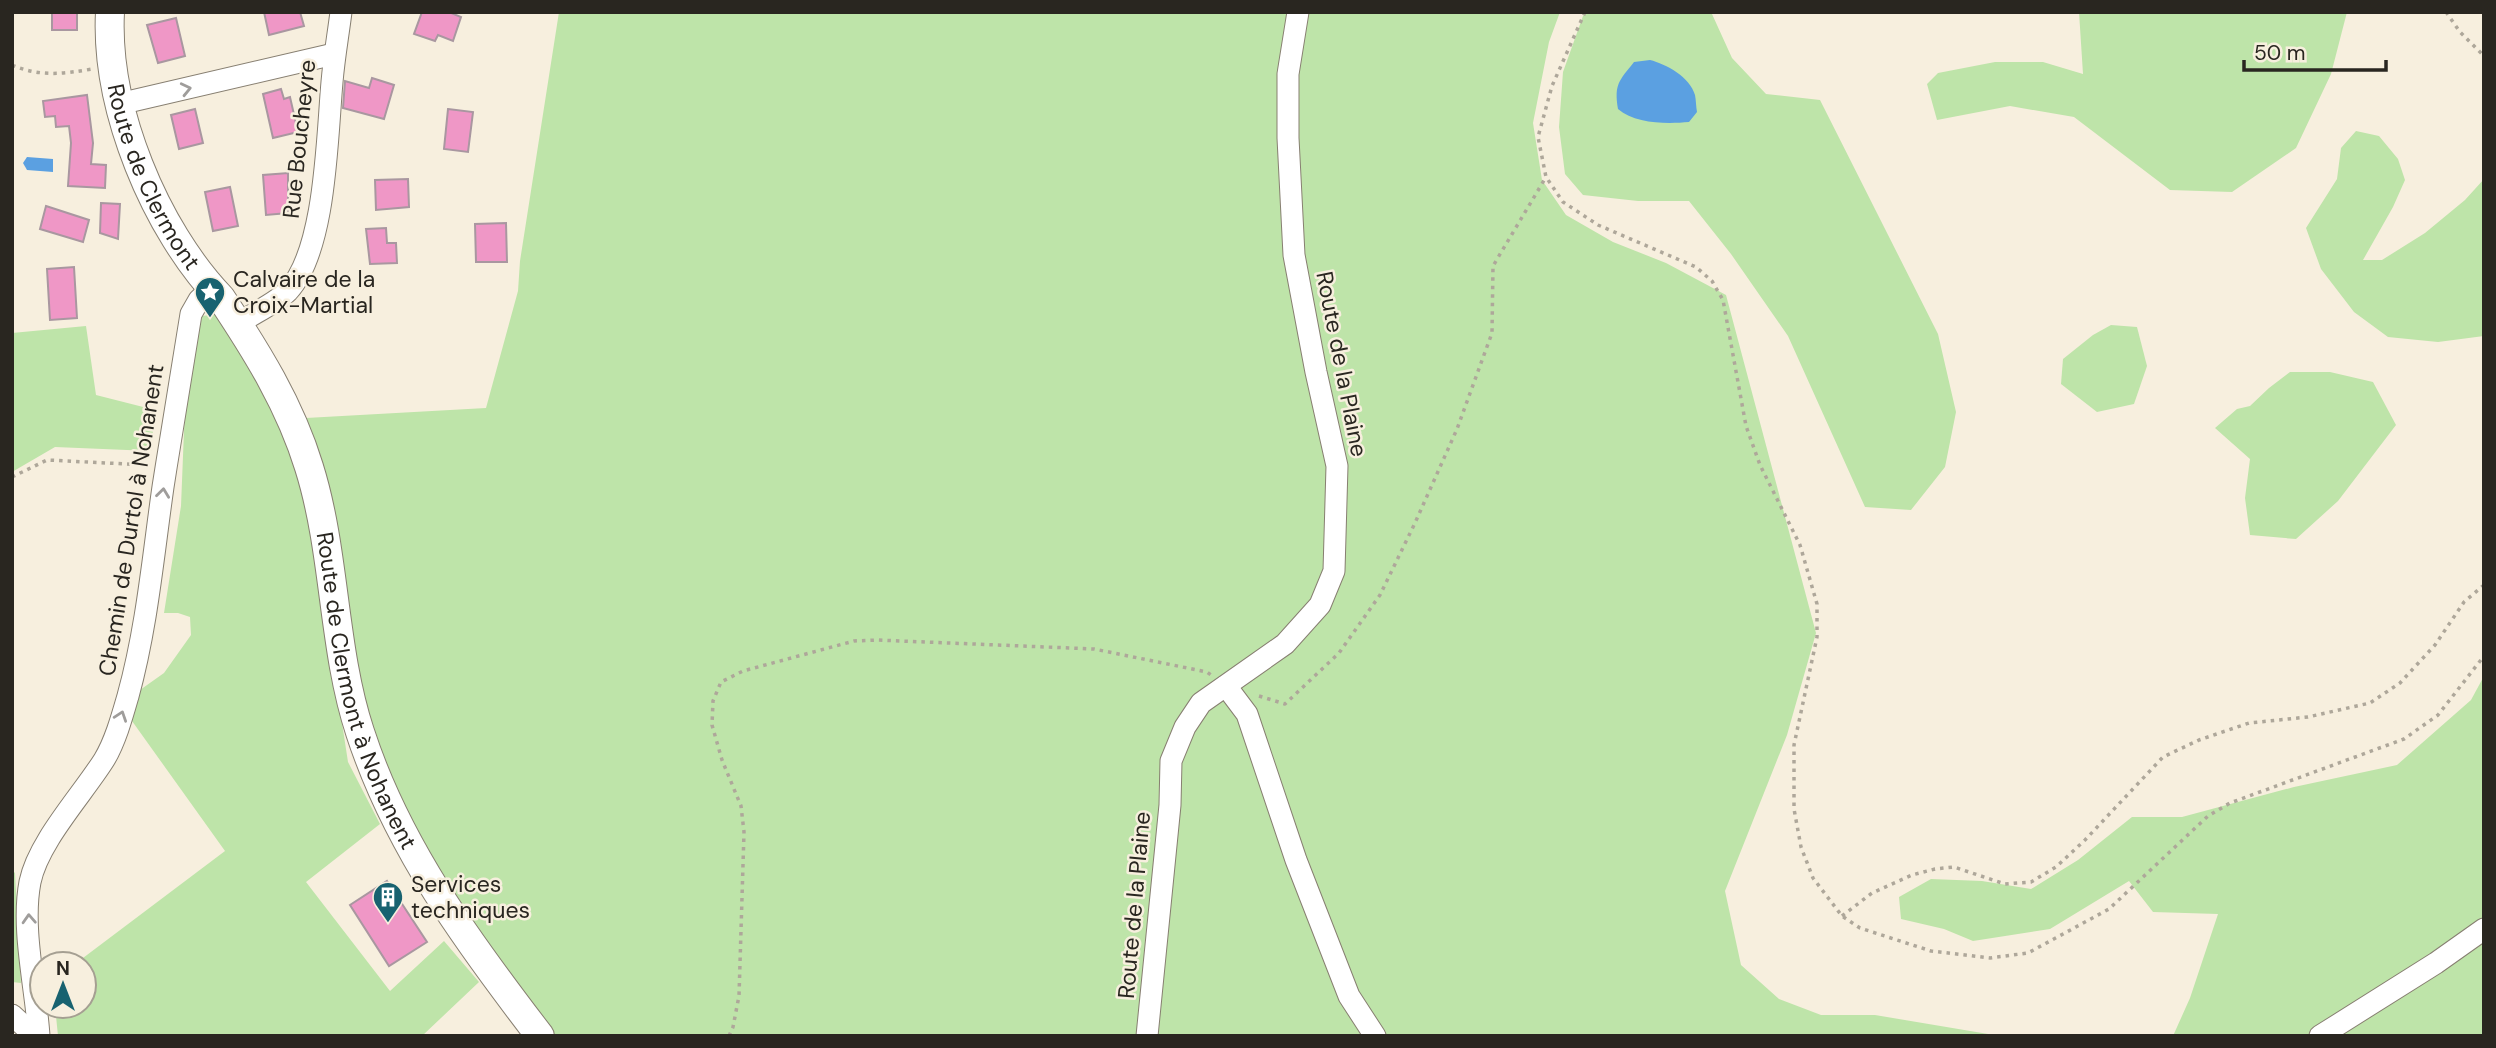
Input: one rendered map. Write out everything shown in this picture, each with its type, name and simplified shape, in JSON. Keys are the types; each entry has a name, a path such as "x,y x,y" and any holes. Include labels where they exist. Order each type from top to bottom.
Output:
{"street":[{"name":"Route de Clermont","path":"110,12 112,64 119,104 136,157 173,232 238,324"},
{"name":"Rue Boucheyre","path":"238,324 287,291 300,271 316,229 323,185 334,54 341,12"},
{"name":"Route de la Plaine","path":"1147,1036 1170,805 1171,761 1185,727 1201,704 1285,644 1320,605 1335,571 1337,466 1294,255 1288,75 1298,12"},
{"path":"119,104 334,54"},
{"name":"Chemin de Durtol à Nohanent","path":"37,1036 30,947 30,880 44,847 106,757 127,699 137,662 153,574 166,466 191,314 212,288"},
{"name":"Route de Clermont à Nohanent","path":"238,324 282,398 310,468 323,524 349,690 359,730 378,782 418,864 540,1036"},
{"path":"1226,686 1247,714 1296,860 1349,996 1375,1036"},
{"path":"2320,1036 2436,963 2484,929"},
{"path":"12,1015 37,1036"}],"path":[{"path":"1586,12 1552,86 1538,136 1546,177 1563,202 1598,225 1696,267 1712,281 1723,300 1746,426 1760,465 1800,545 1817,604 1817,637 1794,746 1794,809 1801,847 1814,878 1842,916 1860,928 1931,951 1990,958 2028,953 2109,909 2208,816 2230,803 2404,739 2438,715 2484,656"},
{"path":"2446,12 2460,32 2484,56"},
{"path":"12,65 36,74 50,75 112,64"},
{"path":"729,1036 739,996 744,832 741,806 722,760 712,725 713,701 721,682 755,667 854,641 877,640 1094,649 1207,672 1226,686 1285,704 1339,653 1380,595 1457,429 1492,334 1493,266 1546,177"},
{"path":"12,477 47,460 166,466"},
{"path":"1842,916 1872,893 1912,875 1935,869 1954,867 2005,884 2031,881 2056,867 2163,757 2199,740 2249,723 2308,717 2370,704 2400,683 2435,645 2464,602 2484,586"}],"green space":[{"path":"559,12 1560,12 1549,42 1533,123 1542,180 1566,215 1613,242 1666,263 1726,295 1816,633 1787,735 1725,891 1741,965 1779,999 1821,1015 1875,1015 2000,1036 554,1036 441,885 370,731 306,418 486,408 518,291 520,261"},
{"path":"1586,12 1709,12 1732,58 1766,94 1820,100 1938,334 1956,412 1945,467 1911,510 1865,507 1788,336 1731,254 1689,201 1638,201 1583,195 1565,174 1559,127 1563,72"},
{"path":"2079,12 2347,12 2331,74 2296,148 2232,192 2170,190 2074,117 2010,106 1937,120 1927,84 1938,73 1995,62 2043,62 2083,74"},
{"path":"2356,131 2379,136 2398,159 2405,180 2363,260 2382,260 2425,233 2465,200 2484,179 2484,336 2438,342 2388,337 2354,312 2321,269 2306,228 2337,179 2341,148"},
{"path":"218,314 285,427 307,495 348,762 380,824 306,882 390,991 444,941 479,982 422,1036 58,1036 56,1020 98,1020 98,950 94,950 225,851 132,721 140,690 164,673 191,635 190,617 178,613 164,613 181,506 185,406 202,316"},
{"path":"2111,325 2137,327 2147,366 2134,404 2097,412 2061,384 2063,359 2093,335"},
{"path":"86,326 96,395 155,410 151,451 55,447 12,472 12,333"},
{"path":"2290,372 2330,372 2373,382 2396,425 2338,501 2296,539 2250,535 2245,498 2250,459 2215,428 2237,409 2250,406"},
{"path":"2484,676 2484,1036 2173,1036 2190,998 2218,914 2153,912 2129,881 2050,929 1973,941 1944,929 1901,919 1899,897 1931,879 1982,881 2031,889 2078,860 2132,817 2182,817 2294,787 2397,765 2471,700"},
{"path":"12,870 15,873 21,983 12,982"}],"water":[{"path":"1650,60 1677,72 1692,88 1697,112 1689,122 1661,123 1642,120 1618,109 1617,88 1621,79 1634,62"},
{"path":"27,157 53,159 53,172 27,170 23,163"}],"building":[{"path":"52,12 77,12 77,30 52,30"},
{"path":"264,12 300,12 304,26 269,35"},
{"path":"422,12 449,12 461,17 453,41 438,35 435,41 414,34"},
{"path":"176,18 185,56 158,63 147,25"},
{"path":"372,78 394,85 384,119 343,108 345,81 369,88"},
{"path":"281,89 284,99 290,97 298,132 273,138 263,94"},
{"path":"87,95 93,143 91,164 106,165 105,188 68,186 71,143 69,126 56,127 55,116 45,117 43,101"},
{"path":"195,109 203,143 179,149 171,115"},
{"path":"448,109 473,112 468,152 444,149"},
{"path":"288,173 288,213 266,215 263,175"},
{"path":"408,179 409,207 376,210 375,180"},
{"path":"230,187 238,226 213,231 205,192"},
{"path":"101,203 120,204 118,239 100,233"},
{"path":"46,206 89,220 83,242 40,229"},
{"path":"506,223 507,262 476,262 475,224"},
{"path":"386,228 387,243 396,243 397,263 370,264 366,229"},
{"path":"74,267 77,318 50,320 47,269"},
{"name":"Services techniques","path":"387,881 427,942 389,966 350,905"}],"place":[{"name":"Calvaire de la Croix-Martial","path":"210,319"},
{"name":"Services techniques","path":"388,924"}]}
